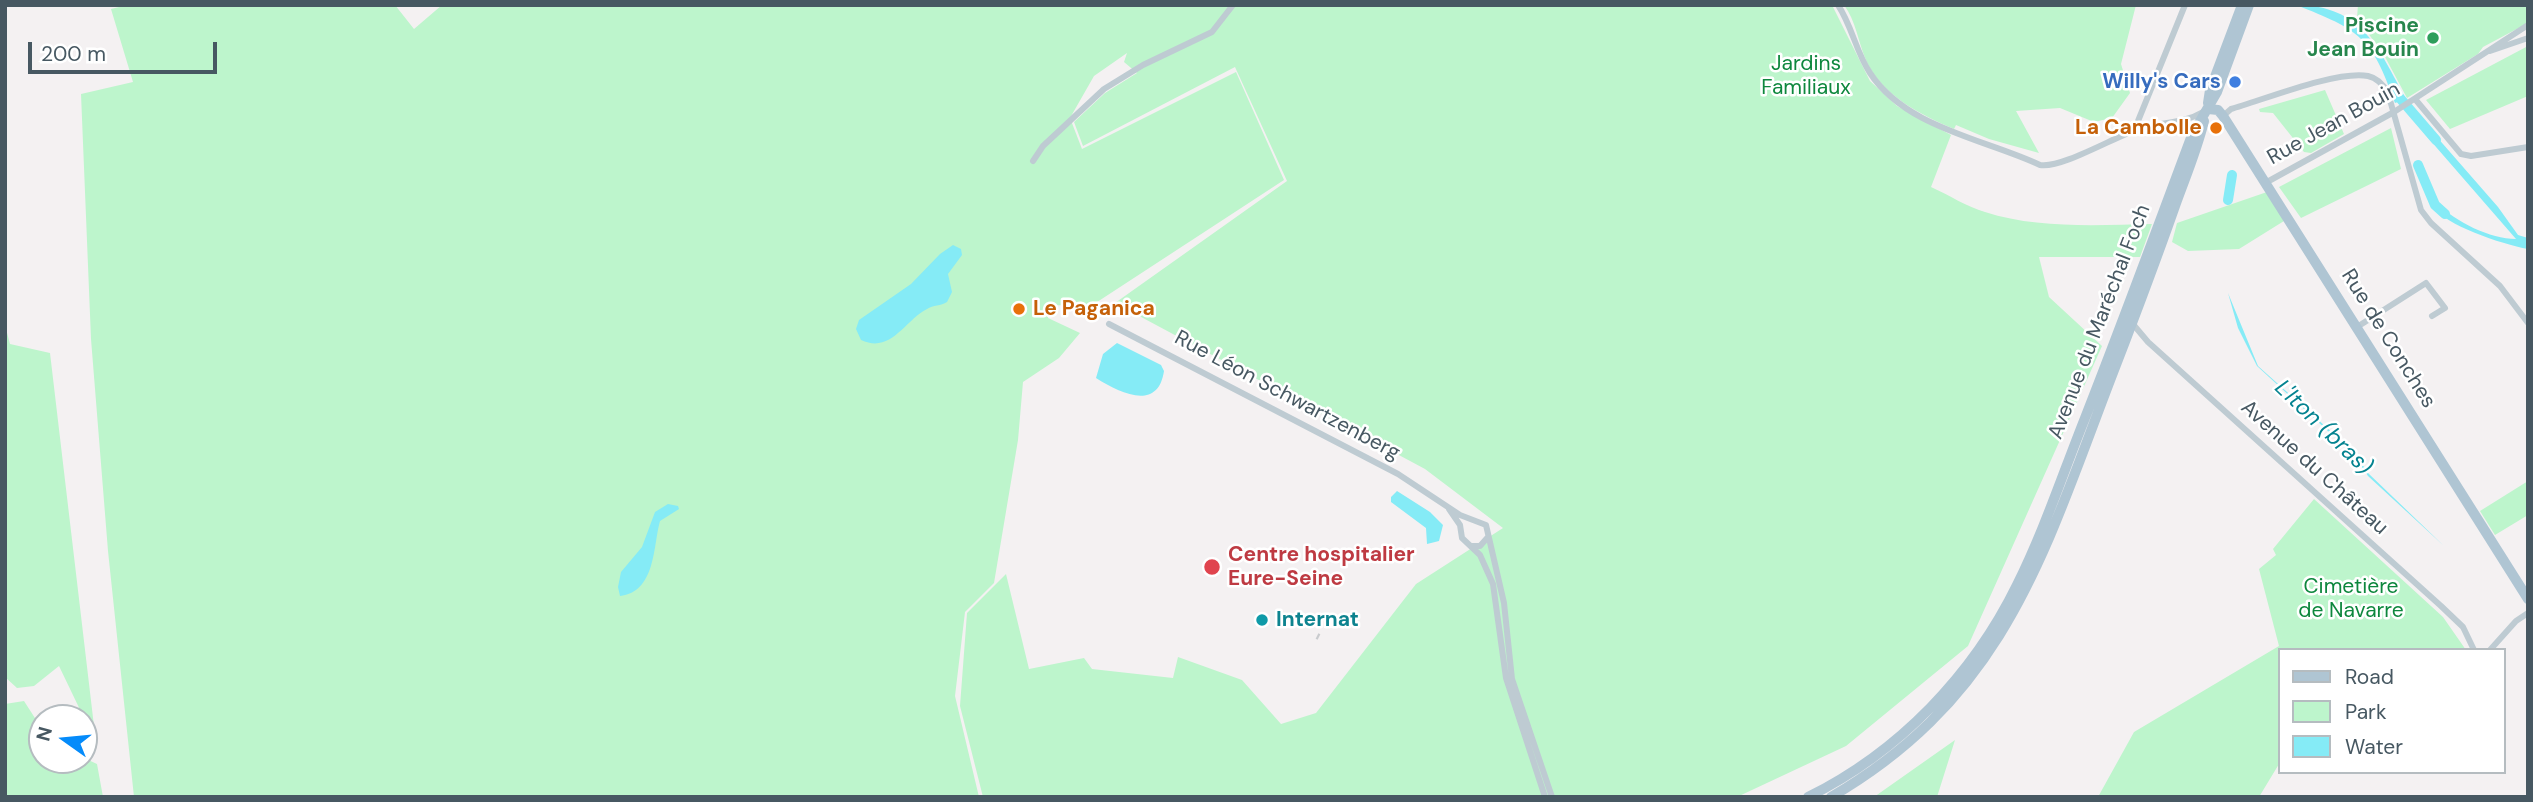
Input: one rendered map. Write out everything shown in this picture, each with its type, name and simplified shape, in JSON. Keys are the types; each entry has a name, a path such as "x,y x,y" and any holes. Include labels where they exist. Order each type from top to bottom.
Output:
{"main road":[{"name":"Avenue du Maréchal Foch","path":"2208,109 2210,90 2242,5"},
{"name":"Avenue du Maréchal Foch","path":"1831,797 1900,750 1968,682 2012,617 2045,547 2249,5"},
{"path":"2208,109 2218,110 2223,116"},
{"name":"Rue de Conches","path":"2223,116 2528,600"},
{"name":"Avenue du Maréchal Foch","path":"1808,797 1882,751 1953,683 1999,619 2032,550 2128,321"}],"street":[{"path":"1033,161 1042,146 1104,89 1156,59 1212,32 1233,5"},
{"path":"1838,5 1870,74 1898,103 1933,124 2048,166 2139,129 2191,119 2208,109"},
{"path":"2139,129 2138,121 2185,5"},
{"name":"Rue Jean Bouin","path":"2267,182 2396,111 2490,51 2508,36 2528,26"},
{"name":"Rue Jean Bouin","path":"2490,51 2528,38"},
{"path":"2223,116 2231,110 2310,85 2359,76 2375,78 2389,95 2396,111 2413,190 2425,216 2500,286 2528,323"},
{"path":"2412,101 2460,154 2472,156 2528,147"},
{"path":"2357,327 2426,283 2445,309 2432,316"},
{"name":"Avenue du Château","path":"2128,321 2441,606 2463,627 2473,648"},
{"name":"Rue Léon Schwartzenberg","path":"1110,324 1398,474 1460,515 1476,520"},
{"name":"Rue Léon Schwartzenberg","path":"1445,504 1461,531"},
{"path":"1545,797 1506,678 1493,584 1480,555 1462,538 1461,531 1465,524 1476,520 1486,525 1504,603 1512,680 1552,797"},
{"path":"1471,546 1483,544 1488,537"},
{"path":"2492,648 2511,626 2528,613"}],"green space":[{"name":"Jardins Familiaux","path":"127,5 395,5 414,29 442,5 1832,5 1870,81 1897,106 1951,135 1931,187 1978,210 2025,221 2068,225 2152,224 2140,257 2039,257 2049,297 2102,346 1968,646 1846,746 1737,797 983,797 960,706 967,613 1006,574 1029,669 1084,658 1092,669 1173,678 1178,657 1242,680 1281,724 1316,713 1416,584 1503,528 1425,469 1115,303 1287,181 1235,67 1083,146 1074,122 1105,93 1137,73 1124,62 1127,53 1094,76 1070,118 1082,149 1236,72 1284,180 1091,306 1048,305 1048,318 1080,333 1059,358 1023,382 1018,440 994,583 965,612 955,696 979,797 134,797 108,551 91,339 81,94 133,82 111,9"},
{"path":"1844,5 2136,5 2121,64 2130,93 2112,118 2094,122 2060,108 2016,111 2039,153 1989,139 1956,125 1954,129 1903,102 1881,84 1866,60"},
{"path":"2358,5 2528,5 2528,23 2483,47 2478,54 2407,98 2384,55 2357,18"},
{"path":"2528,46 2528,96 2450,129 2426,100"},
{"path":"2325,90 2344,134 2311,153 2304,152 2273,113 2260,112 2259,109"},
{"path":"2391,128 2401,169 2301,218 2279,187"},
{"path":"2267,192 2284,221 2239,249 2188,251 2172,242 2177,223"},
{"path":"5,325 10,344 50,353 91,704 77,704 59,666 34,686 17,688 5,677"},
{"path":"2528,481 2528,515 2495,535 2480,511"},
{"name":"Cimetière de Navarre","path":"2314,499 2443,617 2465,648 2278,648 2278,766 2259,797 2098,797 2134,732 2279,646 2259,569 2276,555 2273,549"},
{"path":"24,701 28,707 28,774 98,774 98,770 103,797 5,797 5,704"},
{"path":"1955,740 1937,797 1874,797"}],"water":[{"path":"2296,5 2319,7 2337,13 2366,33 2387,63 2406,99 2395,103 2379,63 2361,39 2335,22"},
{"path":"2429,128 2498,207 2518,235 2528,238 2528,249 2461,227 2432,206 2437,203 2463,223 2485,233 2516,239 2423,132"},
{"path":"953,245 961,249 962,255 948,274 952,292 947,302 919,314 889,340 872,343 861,340 856,329 859,320 911,284 940,254"},
{"path":"2228,293 2258,366 2354,452 2368,473 2444,546 2368,476 2353,454 2257,366 2238,328"},
{"path":"1117,343 1161,365 1164,371 1160,384 1154,391 1137,396 1096,378 1103,354"},
{"path":"1397,491 1430,512 1443,525 1439,541 1427,544 1426,528 1391,502 1391,497"},
{"path":"668,504 678,506 679,509 660,521 647,577 632,593 620,596 618,587 621,572 642,547 655,512"}],"waterway":[{"name":"L'Iton (bras)","path":"2399,97 2436,140"},
{"name":"L'Iton (bras)","path":"2418,165 2435,205 2445,214"},
{"name":"L'Iton (bras)","path":"2228,200 2232,175"}],"place":[{"name":"Piscine Jean Bouin","path":"2433,38"},
{"name":"Willy's Cars","path":"2235,82"},
{"name":"La Cambolle","path":"2216,128"},
{"name":"Le Paganica","path":"1019,309"},
{"name":"Centre hospitalier Eure-Seine","path":"1212,567"},
{"name":"Internat","path":"1262,620"}]}
